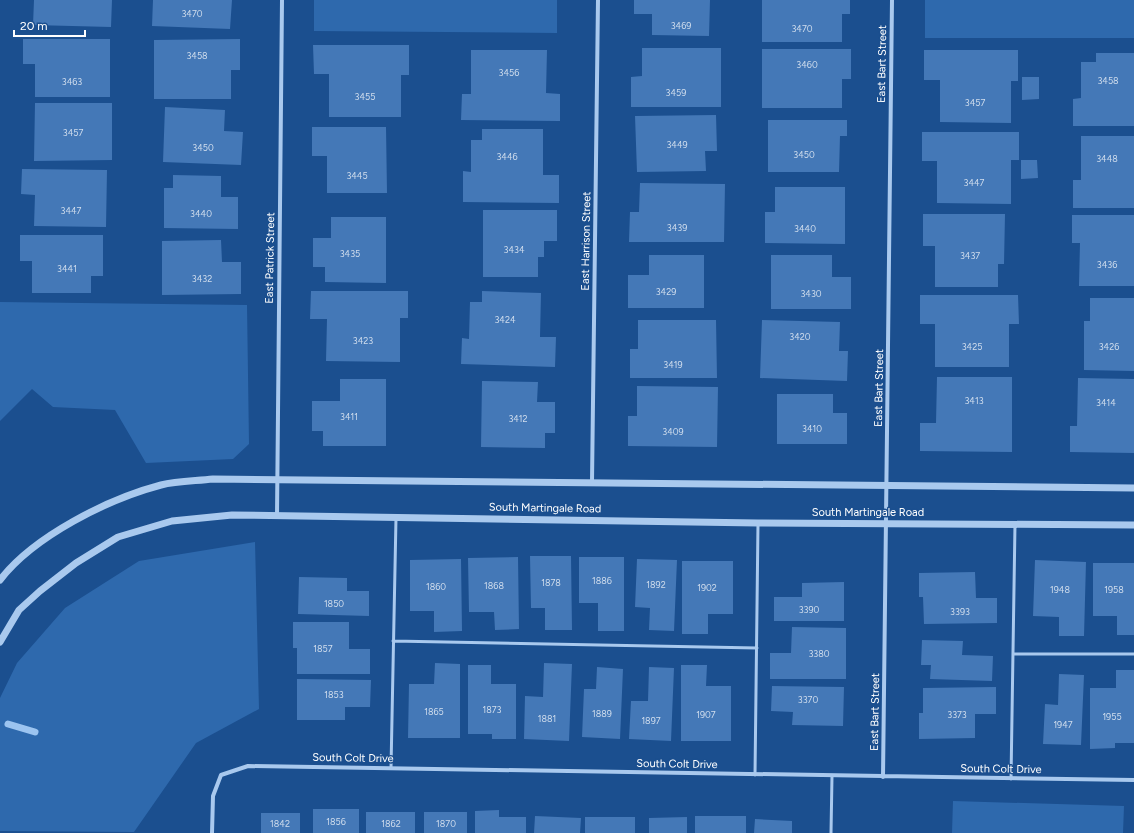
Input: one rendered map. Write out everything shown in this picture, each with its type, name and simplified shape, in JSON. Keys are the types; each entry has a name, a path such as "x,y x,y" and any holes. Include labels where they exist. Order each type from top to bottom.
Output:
{"street":[{"name":"East Patrick Street","path":"277,516 282,0"},
{"name":"East Harrison Street","path":"592,482 598,0"},
{"name":"East Bart Street","path":"884,777 892,0"},
{"path":"0,580 11,565 74,521 130,495 163,484 199,481 277,480 887,484 1134,488"},
{"name":"South Martingale Road","path":"0,642 19,610 40,591 76,563 118,538 172,521 232,515 758,523 1134,525"},
{"name":"South Colt Drive","path":"212,833 213,796 221,775 248,766 1134,780"}],"lane":[{"path":"391,768 396,517"},
{"path":"755,775 758,523"},
{"path":"1011,778 1015,524"},
{"path":"393,641 757,648"},
{"path":"1013,654 1134,654"},
{"path":"831,833 832,776"}],"shaded area":[{"path":"314,0 557,0 557,33 314,31"},
{"path":"925,0 1134,0 1134,38 925,38"},
{"path":"0,302 247,305 249,444 233,459 146,463 115,410 53,407 32,389 0,421"},
{"path":"255,542 259,709 196,743 134,832 0,831 0,698 17,663 65,608 139,561"},
{"path":"953,801 1124,806 1123,833 952,833"}],"building":[{"path":"34,0 112,0 111,27 33,25"},
{"path":"153,0 232,0 230,29 152,26"},
{"path":"634,0 710,0 709,36 652,35 652,14 634,14"},
{"path":"762,0 850,0 850,14 842,14 842,42 762,42"},
{"path":"23,39 110,39 110,97 35,97 35,64 23,64"},
{"path":"240,39 240,70 231,70 231,99 154,99 154,40"},
{"path":"313,45 409,45 409,75 401,75 401,117 329,117 329,74 314,74"},
{"path":"642,48 721,48 721,107 631,107 631,77 642,76"},
{"path":"762,49 851,49 851,79 842,79 842,108 762,108"},
{"path":"471,50 547,50 546,93 560,94 560,121 461,120 462,94 471,94"},
{"path":"924,50 1018,50 1018,81 1011,81 1011,123 940,122 940,80 924,80"},
{"path":"1096,53 1134,53 1134,126 1073,126 1073,99 1081,98 1081,62 1096,62"},
{"path":"1022,77 1039,77 1039,99 1022,100"},
{"path":"35,103 112,103 112,160 34,161"},
{"path":"165,107 225,110 224,131 243,132 241,165 163,162"},
{"path":"716,115 717,151 705,151 706,171 637,172 635,116"},
{"path":"768,120 847,120 847,136 840,136 839,172 768,172"},
{"path":"312,127 386,127 387,193 327,193 327,156 312,156"},
{"path":"482,129 543,129 543,175 559,175 559,203 463,202 463,171 471,172 471,140 482,140"},
{"path":"922,132 1019,132 1019,160 1011,160 1011,204 937,203 937,161 922,161"},
{"path":"1081,136 1134,136 1134,208 1073,208 1073,180 1081,180"},
{"path":"1021,160 1037,160 1038,178 1021,179"},
{"path":"22,169 107,170 106,227 34,226 35,195 21,194"},
{"path":"173,175 221,176 221,197 238,197 238,229 164,228 164,188 173,188"},
{"path":"640,183 725,184 724,242 629,242 630,212 639,212"},
{"path":"775,187 845,187 845,244 765,243 765,212 775,212"},
{"path":"483,210 557,210 557,241 544,241 544,257 538,257 538,277 483,277"},
{"path":"923,214 1005,214 1004,264 998,264 998,287 935,287 935,246 923,246"},
{"path":"1072,215 1134,215 1134,286 1079,286 1080,243 1072,243"},
{"path":"331,217 386,217 386,283 325,282 325,267 313,267 313,238 331,238"},
{"path":"20,235 103,235 103,276 91,276 91,293 32,293 32,261 20,261"},
{"path":"221,240 222,262 241,262 241,294 162,295 162,241"},
{"path":"649,255 704,255 704,308 628,308 628,275 649,275"},
{"path":"771,255 832,255 832,277 851,277 851,309 771,309"},
{"path":"311,291 408,291 408,318 400,318 400,362 326,361 327,319 310,319"},
{"path":"482,291 541,293 540,337 556,337 555,367 461,364 462,338 469,339 470,302 482,302"},
{"path":"920,295 1018,295 1019,324 1009,324 1009,367 935,367 935,324 920,324"},
{"path":"1090,298 1134,298 1134,371 1084,370 1084,321 1090,321"},
{"path":"638,320 716,320 717,378 630,378 630,349 638,349"},
{"path":"762,320 840,322 839,351 848,351 847,381 760,378"},
{"path":"937,377 1012,377 1012,452 920,451 920,423 936,423"},
{"path":"1078,378 1134,379 1134,453 1070,452 1070,426 1077,426"},
{"path":"340,379 386,379 386,446 323,446 323,431 312,431 312,401 340,401"},
{"path":"482,381 538,382 537,402 555,402 555,433 545,433 545,448 481,447"},
{"path":"637,386 718,387 717,447 628,446 628,416 637,416"},
{"path":"777,394 833,394 833,413 847,413 847,444 777,444"},
{"path":"530,556 571,556 572,630 545,630 545,608 531,608"},
{"path":"518,557 519,629 495,630 494,612 469,612 468,558"},
{"path":"579,557 624,557 624,631 598,631 598,603 579,603"},
{"path":"461,559 462,631 434,632 434,611 410,611 410,560"},
{"path":"637,559 677,560 674,631 649,630 650,608 635,607"},
{"path":"1035,560 1086,562 1084,636 1059,636 1059,617 1033,616"},
{"path":"682,561 733,561 733,614 708,614 708,634 682,634"},
{"path":"1093,563 1134,563 1134,635 1117,635 1117,616 1093,616"},
{"path":"975,572 976,598 997,598 997,623 924,624 923,597 919,597 919,573"},
{"path":"299,577 347,578 347,591 369,591 369,616 298,614"},
{"path":"844,582 844,621 774,621 774,597 802,597 802,583"},
{"path":"293,622 349,622 349,649 370,649 370,674 297,674 297,648 293,648"},
{"path":"792,627 846,628 846,679 770,679 770,653 791,653"},
{"path":"922,640 963,641 962,655 993,656 992,681 930,679 931,665 921,665"},
{"path":"435,663 460,664 460,738 408,738 409,684 434,684"},
{"path":"544,663 572,664 569,741 524,739 525,696 543,697"},
{"path":"468,665 491,665 491,684 516,684 516,739 492,739 492,734 468,734"},
{"path":"681,665 707,665 706,686 731,686 731,741 681,741"},
{"path":"597,667 623,669 620,739 582,737 584,689 596,689"},
{"path":"649,667 674,668 671,741 629,739 631,701 648,701"},
{"path":"1116,670 1134,670 1134,743 1115,743 1115,748 1090,749 1090,688 1116,688"},
{"path":"1059,674 1084,675 1081,745 1043,744 1045,704 1058,705"},
{"path":"297,679 371,680 370,707 345,707 345,720 297,720"},
{"path":"772,686 844,687 843,726 792,725 793,712 771,711"},
{"path":"996,687 996,714 975,714 975,738 919,739 919,713 923,713 923,688"},
{"path":"313,809 359,809 359,833 313,833"},
{"path":"499,810 499,817 526,817 526,833 475,833 475,811"},
{"path":"366,812 415,812 415,833 366,833"},
{"path":"424,812 467,812 467,833 424,833"},
{"path":"261,813 300,813 300,833 261,833"},
{"path":"535,816 581,818 580,833 534,833"},
{"path":"695,816 746,816 746,833 695,833"},
{"path":"585,817 635,817 635,833 585,833"},
{"path":"687,817 687,833 649,833 649,818"},
{"path":"755,819 792,821 792,833 754,833"}],"waterway":[{"path":"8,724 35,732"}]}
